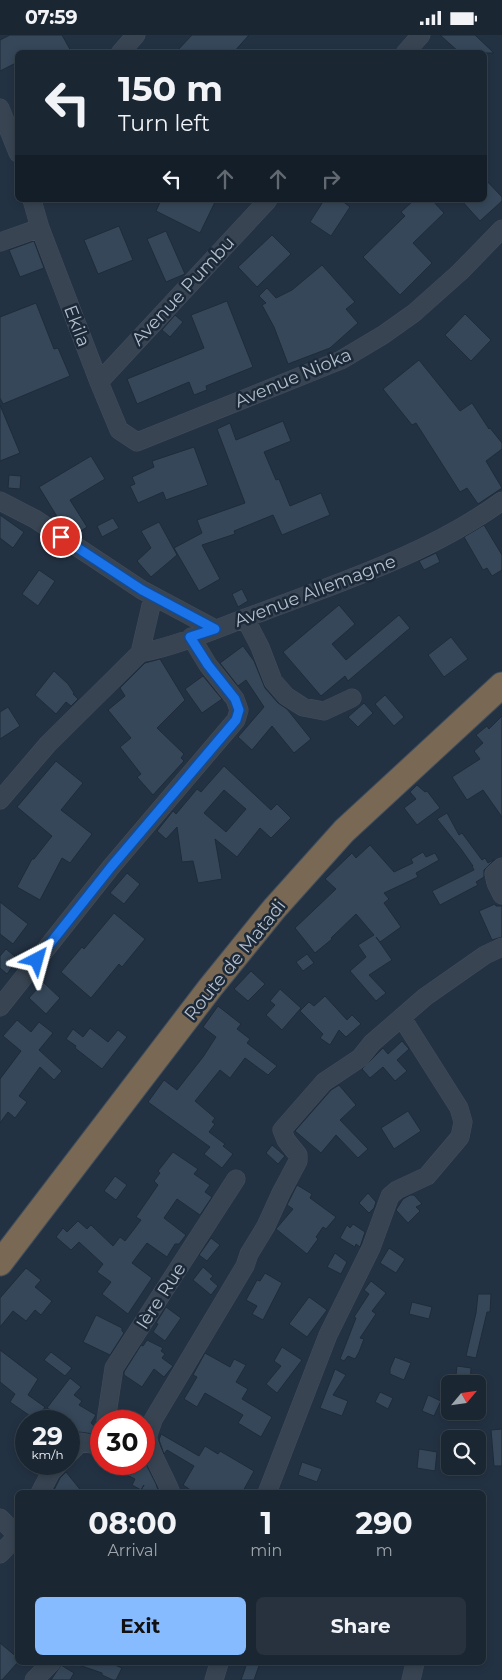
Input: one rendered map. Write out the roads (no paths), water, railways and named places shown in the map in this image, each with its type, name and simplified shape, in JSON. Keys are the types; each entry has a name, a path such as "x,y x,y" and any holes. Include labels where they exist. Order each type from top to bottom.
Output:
{"highway":[{"name":"Route de Matadi","path":"0,1263 210,987 274,909 344,831 502,685"}],"street":[{"path":"123,50 136,35"},
{"path":"408,50 421,35"},
{"path":"0,108 15,146"},
{"name":"Ekila","path":"33,202 40,228 99,382 120,430 137,442"},
{"name":"Avenue Pumbu","path":"99,382 266,202"},
{"path":"0,242 40,228"},
{"name":"Avenue Nioka","path":"137,442 341,361 414,313 460,272 502,229"},
{"path":"0,501 34,519 153,597 215,629"},
{"name":"Avenue Allemagne","path":"0,799 48,744 140,653 155,650 215,629 394,561 436,542 478,518 502,501"},
{"path":"140,653 153,597"},
{"path":"245,618 260,647 273,681 286,696 303,707 324,711 352,698"},
{"path":"0,1007 111,867 236,720 239,710 235,699 208,665 190,637"},
{"path":"502,867 494,874 502,895"},
{"path":"170,1490 148,1442 148,1434 153,1420 245,1266 298,1161 298,1155 282,1134 282,1130 324,1082 360,1057 372,1043 425,997 486,955 502,947"},
{"path":"268,1490 328,1335 371,1248 390,1196 397,1190 426,1176 460,1137 463,1122 459,1108 402,1018"},
{"name":"Ière Rue","path":"108,1410 114,1368 236,1179"},
{"path":"42,1490 49,1475"},
{"path":"0,1518 15,1533"},
{"path":"0,1554 15,1537"},
{"path":"34,1680 49,1665"},
{"path":"214,1680 218,1665"},
{"path":"411,1680 415,1665"}]}
